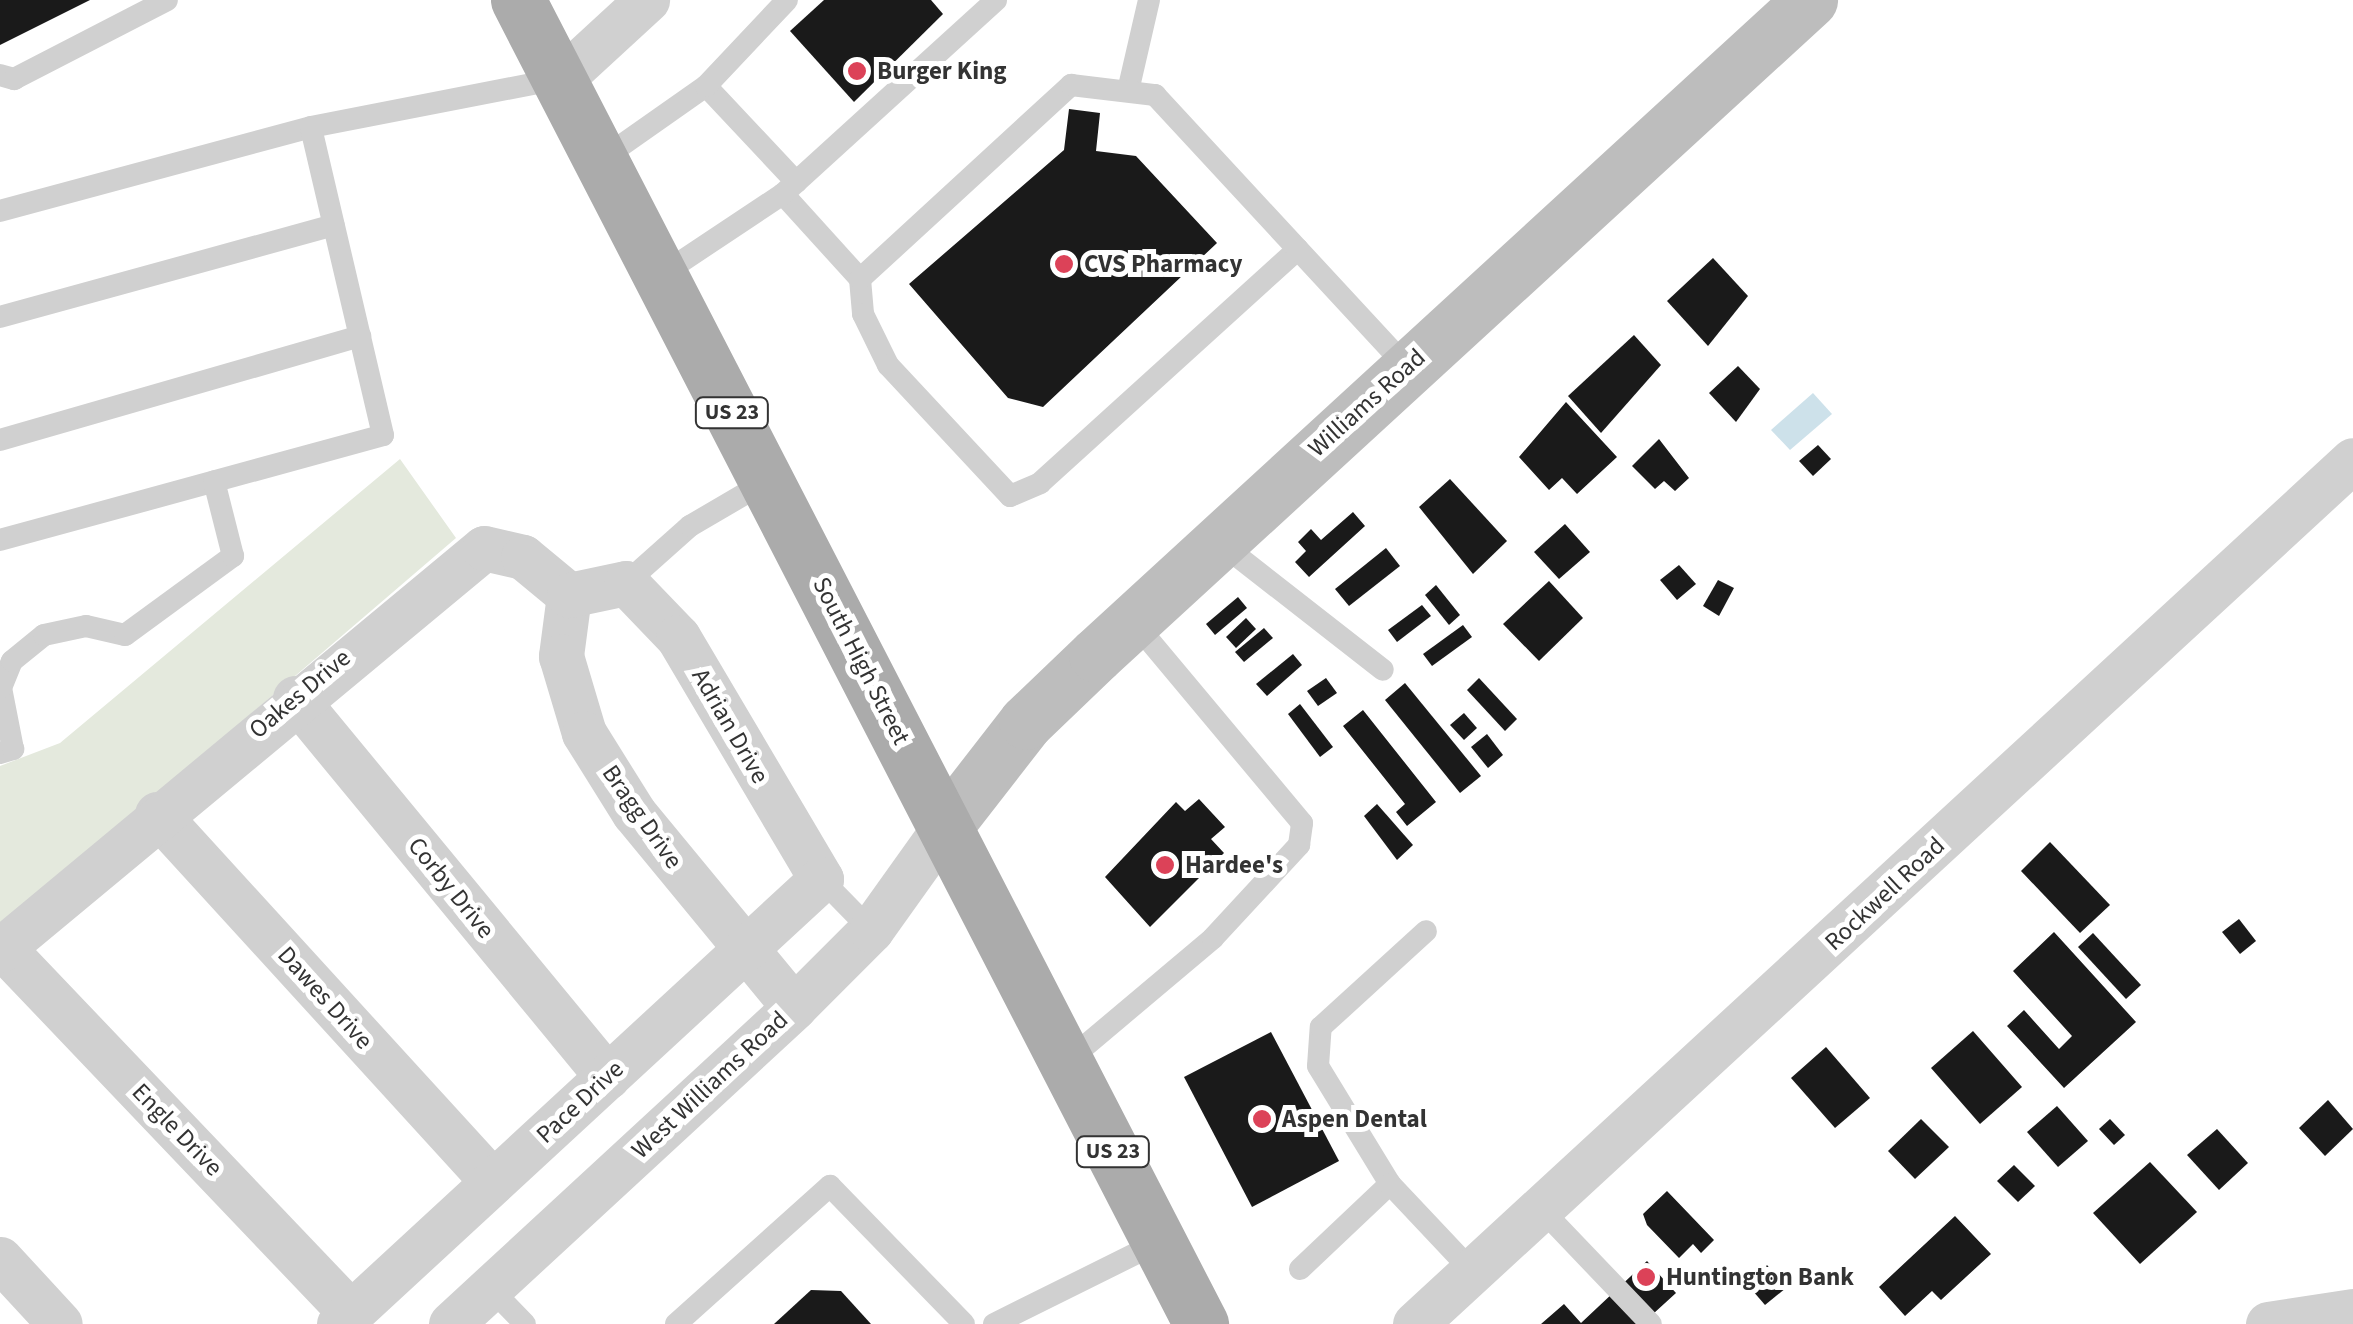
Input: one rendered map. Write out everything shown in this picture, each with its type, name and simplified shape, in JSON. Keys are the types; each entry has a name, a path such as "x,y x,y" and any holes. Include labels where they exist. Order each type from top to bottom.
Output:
{"main road":[{"name":"South High Street","path":"518,0 1201,1324"},
{"name":"Williams Road","path":"946,825 1026,722 1218,541 1810,0"}],"street":[{"path":"560,79 647,0"},
{"name":"Rockwell Road","path":"1414,1324 1542,1211 2353,460"},
{"name":"Oakes Drive","path":"1,949 295,698 484,548 523,557 569,595"},
{"path":"569,595 626,583"},
{"name":"Adrian Drive","path":"626,583 678,637 821,879"},
{"name":"Bragg Drive","path":"569,595 561,656 584,733 634,812 743,952 794,1007"},
{"name":"Corby Drive","path":"295,698 606,1078"},
{"name":"Dawes Drive","path":"157,814 493,1182"},
{"name":"West Williams Road","path":"450,1324 794,1007 871,930 946,825"},
{"name":"Pace Drive","path":"345,1319 821,879"},
{"name":"Engle Drive","path":"1,949 345,1319"},
{"path":"0,1259 60,1324"},
{"path":"2268,1324 2353,1311"}],"lane":[{"path":"0,76 14,79 168,0"},
{"path":"602,159 706,86 788,0"},
{"path":"661,274 790,188 996,0"},
{"path":"1128,91 1149,0"},
{"path":"0,211 311,128 560,79"},
{"path":"860,279 1071,85 1128,91 1154,96 1407,367"},
{"path":"706,86 860,279 863,314 888,366 1010,496 1040,483 1298,250"},
{"path":"0,540 384,435 311,128"},
{"path":"0,317 334,225"},
{"path":"0,440 360,336"},
{"path":"0,753 13,749 0,688 6,663 44,636 86,626 124,635 233,556 214,481"},
{"path":"626,583 690,526 767,481"},
{"path":"1218,541 1383,670"},
{"path":"1066,1062 1214,938 1299,846 1302,823 1133,621"},
{"path":"821,879 871,930"},
{"path":"1426,931 1322,1028 1318,1066 1390,1184 1472,1272"},
{"path":"1300,1269 1390,1184"},
{"path":"676,1324 830,1186 964,1324"},
{"path":"1542,1211 1651,1324"},
{"path":"994,1324 1158,1242"},
{"path":"490,1288 525,1324"}],"shaded area":[{"path":"400,459 456,538 0,929 0,766 60,743"}],"water":[{"path":"1813,393 1832,414 1790,450 1771,430"}],"building":[{"path":"0,0 90,0 0,45"},
{"name":"Burger King","path":"824,0 931,0 943,14 854,102 790,31"},
{"name":"CVS Pharmacy","path":"1069,109 1100,113 1096,151 1136,156 1217,243 1043,407 1008,398 909,284 1064,150"},
{"path":"1713,258 1748,296 1708,346 1667,301"},
{"path":"1634,335 1661,365 1601,433 1568,396"},
{"path":"1738,366 1760,389 1736,422 1709,393"},
{"path":"1566,402 1617,457 1577,494 1562,478 1549,490 1519,457"},
{"path":"1659,439 1689,478 1675,491 1664,481 1655,489 1632,466"},
{"path":"1818,445 1831,459 1813,476 1799,461"},
{"path":"1450,479 1507,541 1473,574 1419,507"},
{"path":"1353,512 1365,526 1309,577 1295,562 1306,551 1298,542 1311,529 1321,540"},
{"path":"1565,524 1590,552 1559,579 1534,552"},
{"path":"1386,548 1400,566 1349,606 1335,589"},
{"path":"1679,565 1696,584 1677,600 1660,580"},
{"path":"1718,580 1734,588 1719,616 1703,606"},
{"path":"1549,581 1583,618 1539,661 1503,624"},
{"path":"1436,585 1460,615 1449,625 1425,595"},
{"path":"1238,597 1247,608 1215,635 1206,624"},
{"path":"1422,605 1431,616 1397,642 1388,630"},
{"path":"1246,618 1256,629 1236,648 1226,637"},
{"path":"1463,625 1472,637 1432,666 1423,654"},
{"path":"1264,628 1273,638 1244,662 1235,652"},
{"path":"1293,654 1302,665 1267,696 1256,684"},
{"path":"1326,678 1337,693 1318,706 1307,691"},
{"path":"1479,678 1517,719 1505,731 1467,690"},
{"path":"1405,683 1481,776 1460,793 1385,700"},
{"path":"1300,704 1333,747 1320,757 1288,714"},
{"path":"1363,710 1436,802 1407,826 1396,812 1405,804 1343,726"},
{"path":"1464,713 1477,728 1464,740 1450,725"},
{"path":"1487,734 1503,755 1488,768 1471,747"},
{"name":"Hardee's","path":"1199,799 1225,827 1211,839 1224,853 1150,927 1105,877 1176,802 1185,811"},
{"path":"1377,804 1413,845 1397,860 1364,816"},
{"path":"2050,842 2110,905 2080,933 2021,871"},
{"path":"2239,919 2256,941 2240,954 2222,932"},
{"path":"2054,932 2136,1022 2064,1088 2007,1026 2024,1010 2059,1049 2072,1036 2013,971"},
{"path":"2093,933 2141,985 2126,999 2078,947"},
{"path":"1973,1031 2022,1087 1980,1124 1931,1068"},
{"name":"Aspen Dental","path":"1271,1032 1339,1161 1252,1207 1184,1077"},
{"path":"1826,1047 1870,1098 1835,1128 1791,1078"},
{"path":"2328,1100 2353,1129 2325,1156 2299,1128"},
{"path":"2057,1106 2088,1141 2058,1167 2027,1132"},
{"path":"1921,1119 1949,1147 1915,1179 1888,1151"},
{"path":"2110,1119 2125,1135 2114,1145 2099,1129"},
{"path":"2217,1129 2248,1163 2219,1190 2187,1155"},
{"path":"2150,1162 2197,1212 2140,1264 2093,1213"},
{"path":"2014,1165 2035,1186 2018,1202 1997,1181"},
{"path":"1667,1191 1714,1240 1701,1253 1693,1244 1679,1258 1647,1225 1643,1214"},
{"path":"1955,1216 1991,1254 1941,1300 1932,1291 1905,1316 1879,1287"},
{"name":"Huntington Bank","path":"1647,1261 1676,1293 1642,1324 1541,1324 1564,1304 1581,1323"},
{"path":"1767,1265 1786,1288 1765,1305 1746,1283"},
{"path":"811,1290 841,1291 871,1324 774,1324"}],"place":[{"name":"Burger King","path":"857,71"},
{"name":"CVS Pharmacy","path":"1064,264"},
{"name":"Hardee's","path":"1165,865"},
{"name":"Aspen Dental","path":"1262,1119"},
{"name":"Huntington Bank","path":"1646,1277"}]}
